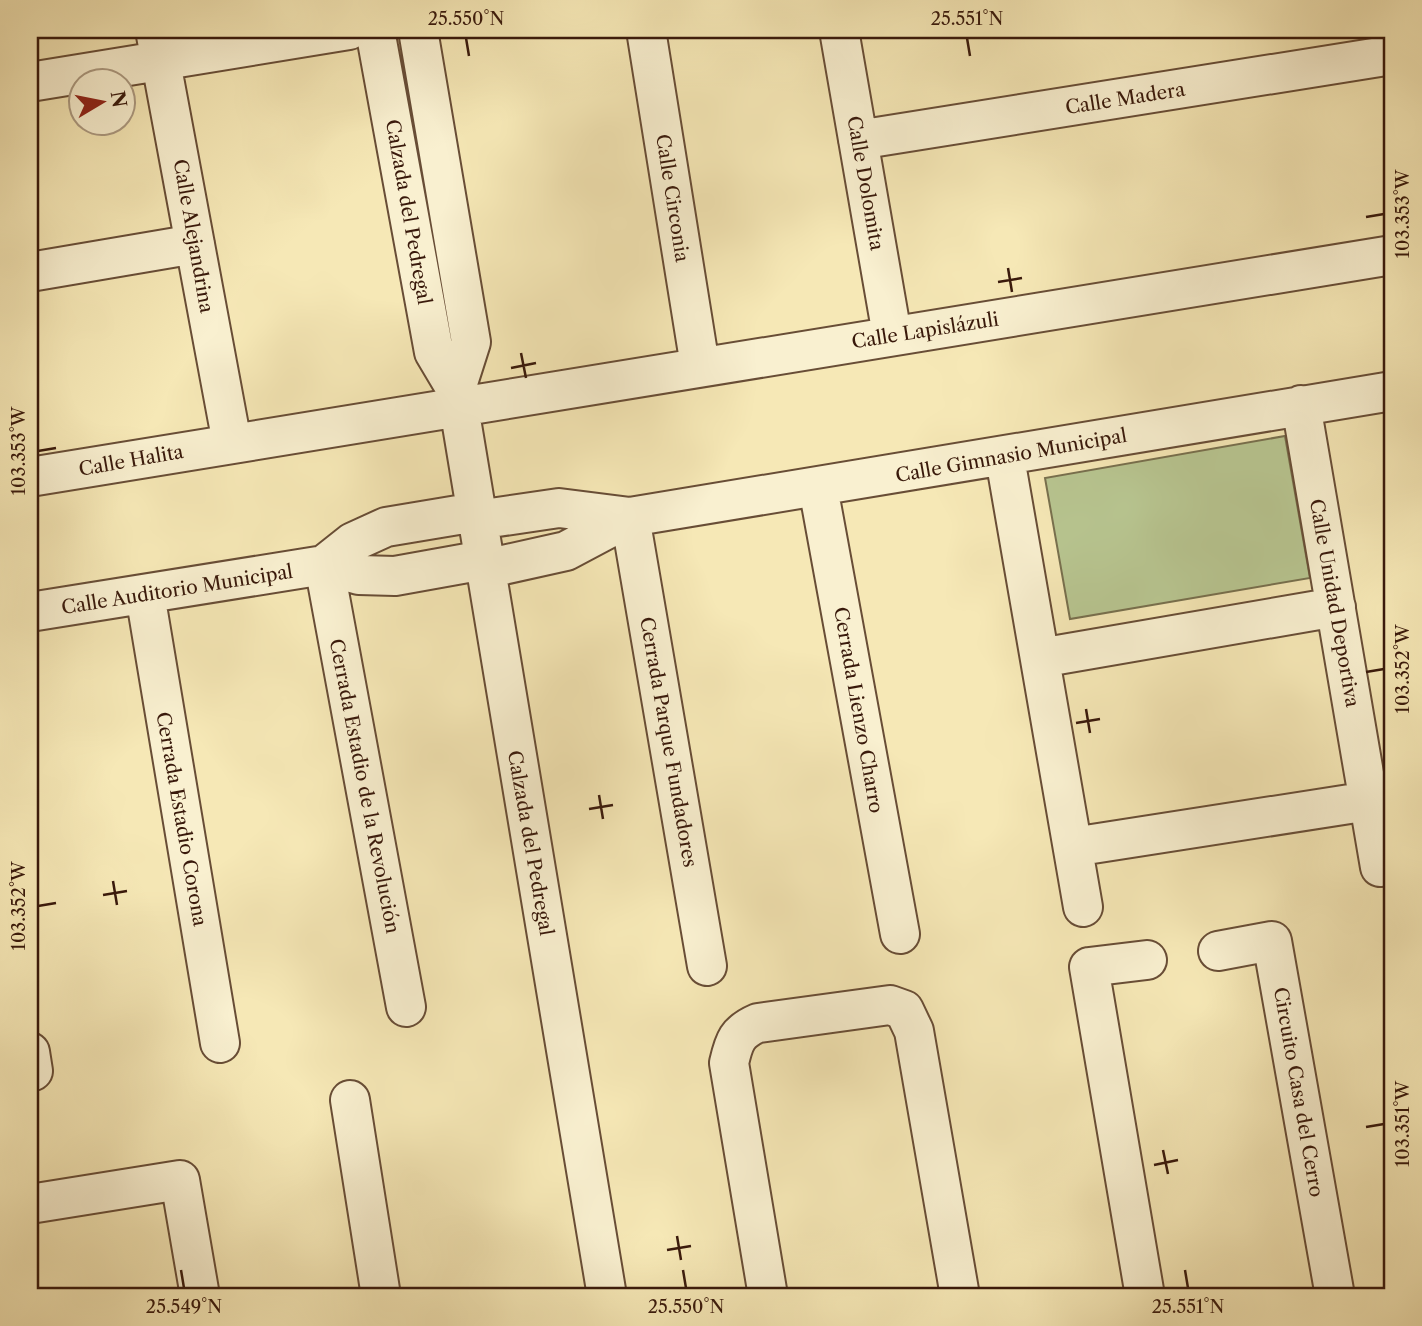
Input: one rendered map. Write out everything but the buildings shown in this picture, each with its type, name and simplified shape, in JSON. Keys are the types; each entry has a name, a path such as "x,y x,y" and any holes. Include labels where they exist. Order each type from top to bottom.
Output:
{"street":[{"path":"30,82 158,45 349,30"},
{"name":"Calzada del Pedregal","path":"375,30 434,352 457,399 607,1296"},
{"name":"Calzada del Pedregal","path":"418,30 471,342 457,399"},
{"name":"Calle Circonia","path":"646,30 700,366"},
{"name":"Calle Dolomita","path":"839,30 892,335"},
{"name":"Calle Alejandrina","path":"158,45 232,443"},
{"name":"Calle Madera","path":"859,140 1392,55"},
{"path":"30,272 195,244"},
{"name":"Calle Lapislázuli","path":"457,399 700,366 1392,255"},
{"name":"Calle Gimnasio Municipal","path":"476,516 559,508 630,517 1005,458 1392,391"},
{"name":"Calle Halita","path":"30,477 232,443 457,399"},
{"name":"Calle Unidad Deportiva","path":"1301,405 1380,867"},
{"path":"1005,458 1083,907"},
{"name":"Cerrada Lienzo Charro","path":"818,487 900,934"},
{"name":"Calle Auditorio Municipal","path":"324,565 353,542 386,527 476,516"},
{"name":"Calle Gimnasio Municipal","path":"484,564 566,551 630,517"},
{"name":"Cerrada Parque Fundadores","path":"630,517 707,966"},
{"name":"Calle Auditorio Municipal","path":"30,612 324,565 359,575 395,576 484,564"},
{"name":"Cerrada Estadio de la Revolución","path":"324,565 406,1007"},
{"name":"Cerrada Estadio Corona","path":"145,594 220,1043"},
{"path":"1040,659 1336,607"},
{"path":"1073,847 1369,801"},
{"name":"Circuito Casa del Cerro","path":"1218,951 1272,941 1335,1296"},
{"path":"1145,1296 1089,967 1147,960"},
{"path":"768,1296 729,1063 739,1031 758,1023 890,1005 904,1010 914,1031 960,1296"},
{"path":"350,1100 381,1296"},
{"path":"30,1204 180,1180 200,1296"}],"green space":[{"path":"1285,436 1310,578 1070,619 1045,478"}]}
